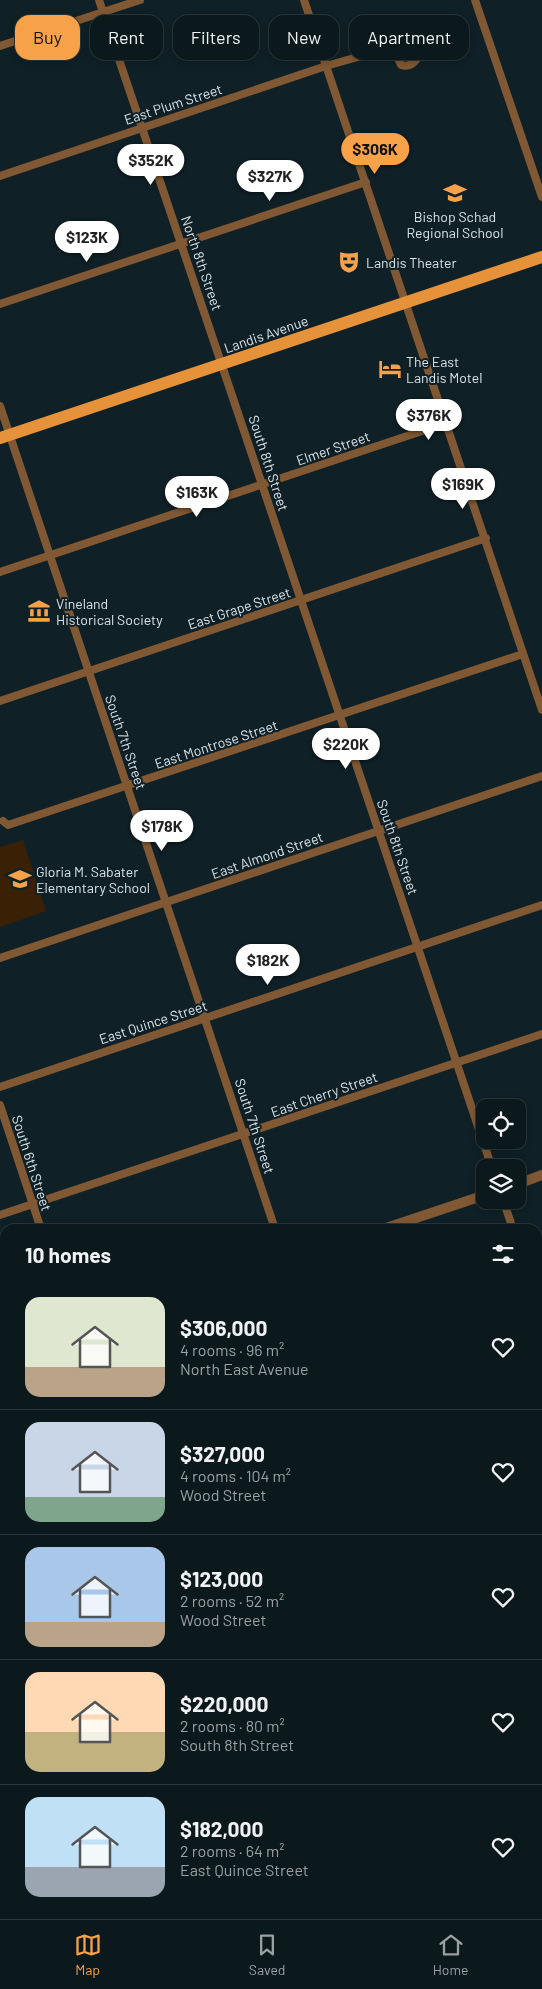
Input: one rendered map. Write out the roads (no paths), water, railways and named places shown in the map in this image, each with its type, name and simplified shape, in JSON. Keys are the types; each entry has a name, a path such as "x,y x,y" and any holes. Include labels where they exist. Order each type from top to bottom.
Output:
{"main road":[{"name":"Landis Avenue","path":"5,436 542,257"}],"street":[{"name":"North 8th Street","path":"99,0 223,364"},
{"path":"0,46 140,0"},
{"path":"304,0 407,302 542,710"},
{"path":"475,0 542,197"},
{"name":"East Plum Street","path":"0,176 349,60"},
{"path":"0,304 366,182"},
{"name":"South 8th Street","path":"223,364 489,1159"},
{"name":"South 7th Street","path":"0,406 5,436 50,556 273,1224"},
{"name":"Elmer Street","path":"0,572 446,423"},
{"name":"East Grape Street","path":"0,700 486,538"},
{"name":"East Montrose Street","path":"3,820 8,825 524,654"},
{"name":"East Almond Street","path":"0,958 542,776"},
{"name":"East Quince Street","path":"0,1087 542,905"},
{"name":"East Cherry Street","path":"0,1215 542,1034"},
{"name":"South 6th Street","path":"0,1105 39,1224"},
{"path":"526,1181 542,1175"},
{"path":"398,1224 476,1197"},
{"path":"506,1209 511,1224"}],"place":[{"name":"Bishop Schad Regional School","path":"455,193"},
{"name":"Landis Theater","path":"349,262"},
{"name":"The East Landis Motel","path":"390,369"},
{"name":"Vineland Historical Society","path":"39,611"},
{"name":"Gloria M. Sabater Elementary School","path":"20,879"}]}
